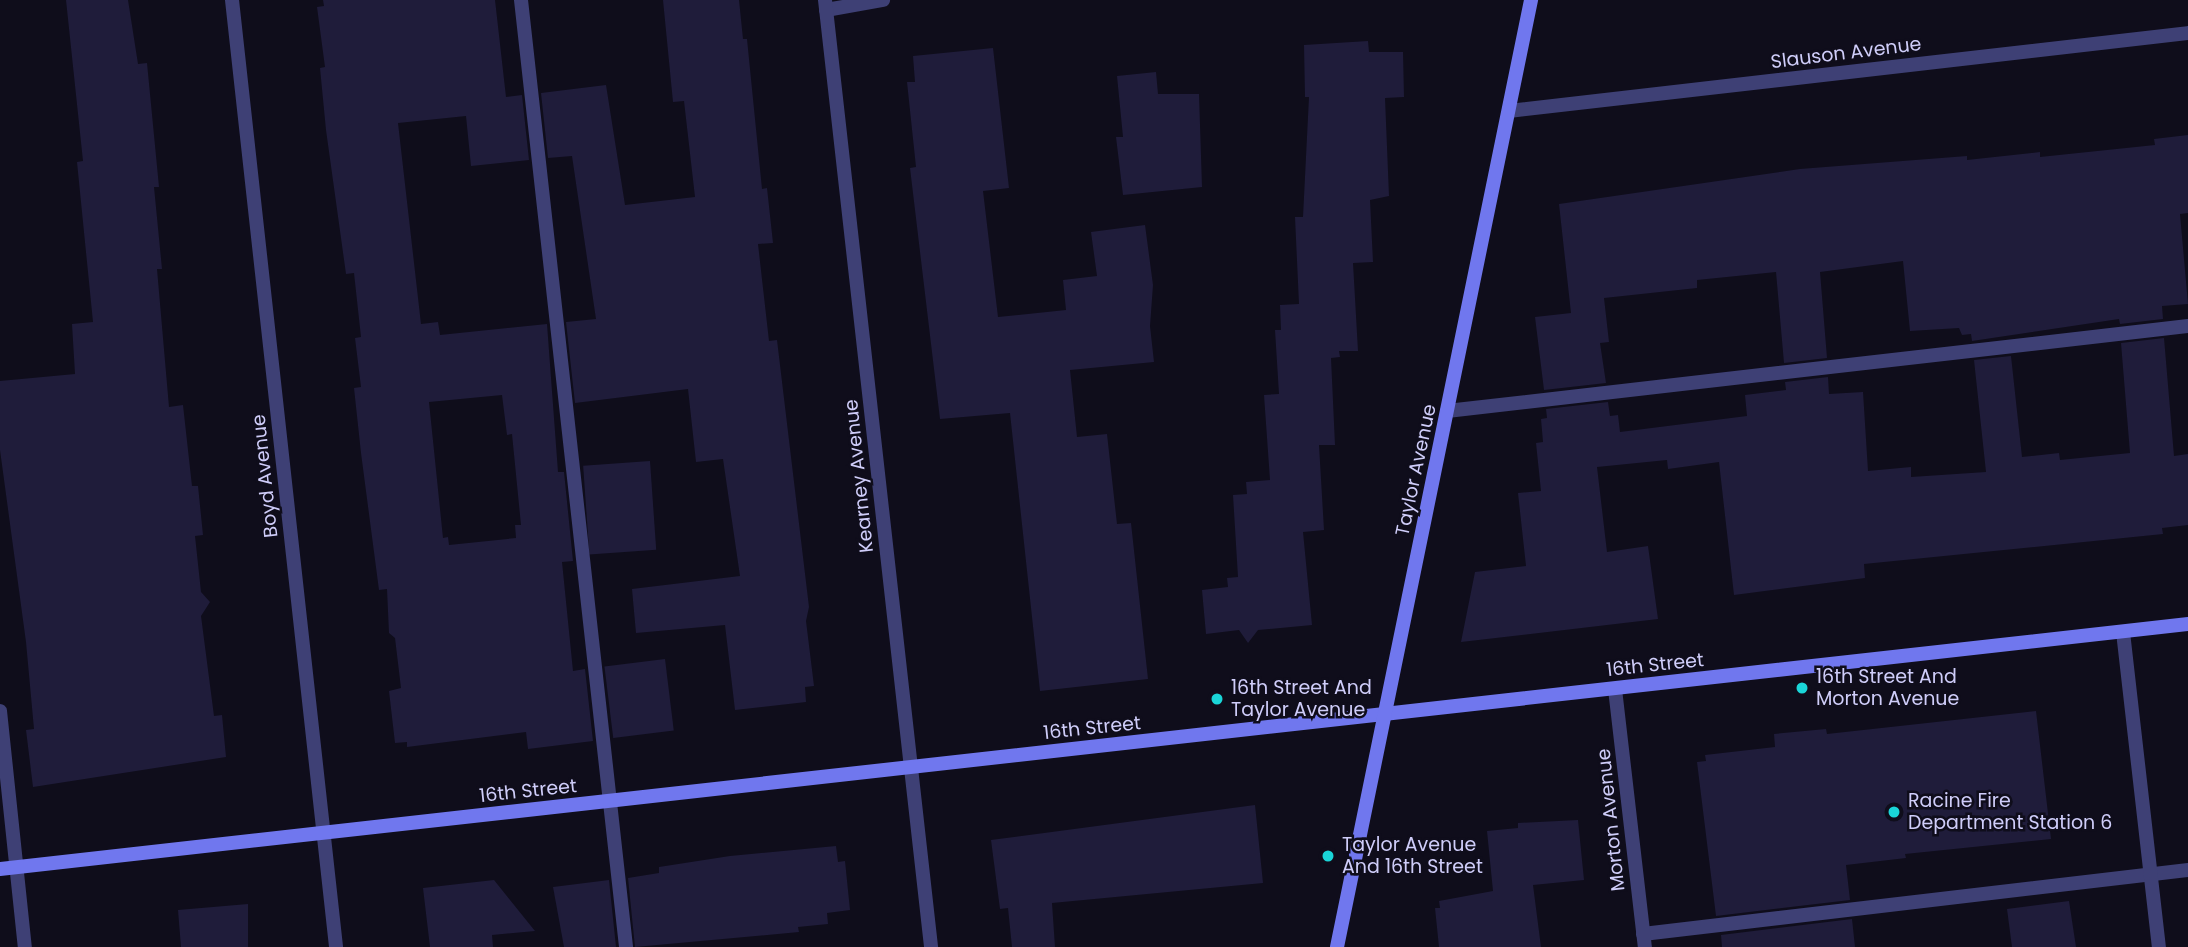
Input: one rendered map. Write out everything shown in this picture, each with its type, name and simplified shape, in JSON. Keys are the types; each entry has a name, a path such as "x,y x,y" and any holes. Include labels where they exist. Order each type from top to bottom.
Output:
{"street":[{"name":"Boyd Avenue","path":"232,0 336,947"},
{"path":"521,0 626,947"},
{"path":"825,5 883,0"},
{"name":"Taylor Avenue","path":"1337,947 1531,0"},
{"name":"Kearney Avenue","path":"825,5 931,947"},
{"name":"Slauson Avenue","path":"1508,111 2188,33"},
{"path":"1447,411 2188,326"},
{"name":"16th Street","path":"0,869 2188,624"},
{"path":"2123,632 2159,947"},
{"name":"Morton Avenue","path":"1615,689 1644,940"},
{"path":"0,712 25,947"},
{"path":"1644,940 2188,870"}],"building":[{"path":"66,0 128,0 138,64 147,63 159,187 154,187 162,269 157,269 169,407 183,405 192,486 198,486 203,535 195,536 201,592 210,602 201,616 214,716 222,715 226,757 33,787 26,730 34,729 26,642 0,450 0,381 75,374 72,324 93,322 77,162 83,161"},
{"path":"323,0 495,0 506,97 522,95 529,160 471,166 466,116 398,123 421,324 438,322 440,335 547,324 558,472 564,472 573,561 562,562 573,671 585,669 593,741 528,749 526,732 407,747 407,742 395,743 389,691 401,688 395,638 389,633 387,589 379,590 361,453 354,388 361,387 355,338 361,337 354,273 346,274 326,130 320,68 325,67 317,7 324,6","holes":["502,395 507,435 512,434 521,525 515,525 516,538 449,545 448,537 443,538 429,402"]},
{"path":"663,0 739,0 743,39 747,39 762,189 767,188 773,243 758,244 769,341 777,340 809,607 806,621 814,686 805,687 806,702 735,710 725,625 636,633 632,589 740,576 723,459 696,462 688,389 575,403 566,322 596,319 572,156 548,158 541,93 606,85 625,205 695,197 684,101 673,102"},
{"path":"1368,41 1369,52 1403,52 1404,97 1385,98 1389,196 1370,200 1373,262 1353,263 1358,351 1339,351 1340,357 1331,358 1335,445 1319,445 1324,530 1303,532 1312,625 1258,630 1248,643 1239,630 1206,634 1202,590 1228,587 1227,578 1238,577 1233,495 1247,494 1246,482 1270,480 1264,395 1279,394 1275,330 1281,330 1280,305 1299,304 1295,217 1303,217 1309,97 1305,97 1304,45"},
{"path":"993,48 1009,188 983,191 998,317 1066,310 1063,280 1097,276 1091,232 1145,225 1153,285 1150,326 1154,362 1070,370 1077,437 1107,434 1117,524 1131,523 1148,679 1040,691 1010,413 940,419 910,168 916,167 907,82 915,82 913,56"},
{"path":"1156,72 1158,94 1199,94 1202,187 1123,195 1116,137 1123,137 1117,76"},
{"path":"2188,135 2188,213 2180,214 2188,304 2162,306 2163,319 2120,324 2119,319 1972,341 1971,334 1962,335 1959,328 1910,331 1903,261 1820,272 1827,358 1784,363 1776,272 1697,280 1697,288 1604,298 1609,342 1600,343 1606,383 1544,390 1535,317 1571,313 1559,204 1800,169 1967,156 1967,160 2040,152 2040,157 2155,145 2154,139"},
{"path":"2164,338 2174,456 2188,454 2188,525 2162,528 2163,534 1864,564 1865,578 1734,595 1719,462 1668,469 1667,460 1597,467 1607,552 1648,546 1658,619 1461,642 1475,572 1526,566 1518,493 1541,491 1536,443 1543,442 1541,419 1547,418 1546,409 1608,402 1610,416 1618,415 1620,432 1747,416 1745,395 1786,390 1785,382 1828,377 1829,394 1863,392 1868,471 1911,467 1911,477 1986,472 1974,360 2011,356 2022,457 2059,453 2060,460 2130,453 2121,343"},
{"path":"650,461 656,550 589,554 583,466"},
{"path":"665,659 674,730 613,738 604,666"},
{"path":"2036,711 2051,839 1905,854 1906,858 1846,865 1850,900 1716,916 1697,762 1706,761 1705,755 1775,747 1774,734 1826,729 1827,734"},
{"path":"1255,805 1263,883 1052,903 1055,947 1012,947 1008,908 1000,909 991,840"},
{"path":"1578,820 1584,880 1533,885 1541,947 1439,947 1435,908 1440,908 1439,901 1493,891 1487,831 1518,828 1518,823"},
{"path":"836,846 838,862 845,861 850,910 827,913 828,924 798,927 799,932 635,947 628,878 659,873 659,867 730,856"},
{"path":"494,880 535,931 492,935 493,947 430,947 423,888"},
{"path":"609,880 616,947 564,947 553,887"},
{"path":"2069,901 2076,947 2012,947 2007,909"},
{"path":"248,904 248,947 181,947 178,910"},
{"path":"1852,919 1855,947 1722,947 1721,935"}],"place":[{"name":"16th Street And Morton Avenue","path":"1802,688"},
{"name":"16th Street And Taylor Avenue","path":"1217,699"},
{"name":"Racine Fire Department Station 6","path":"1894,812"},
{"name":"Taylor Avenue And 16th Street","path":"1328,856"}]}
